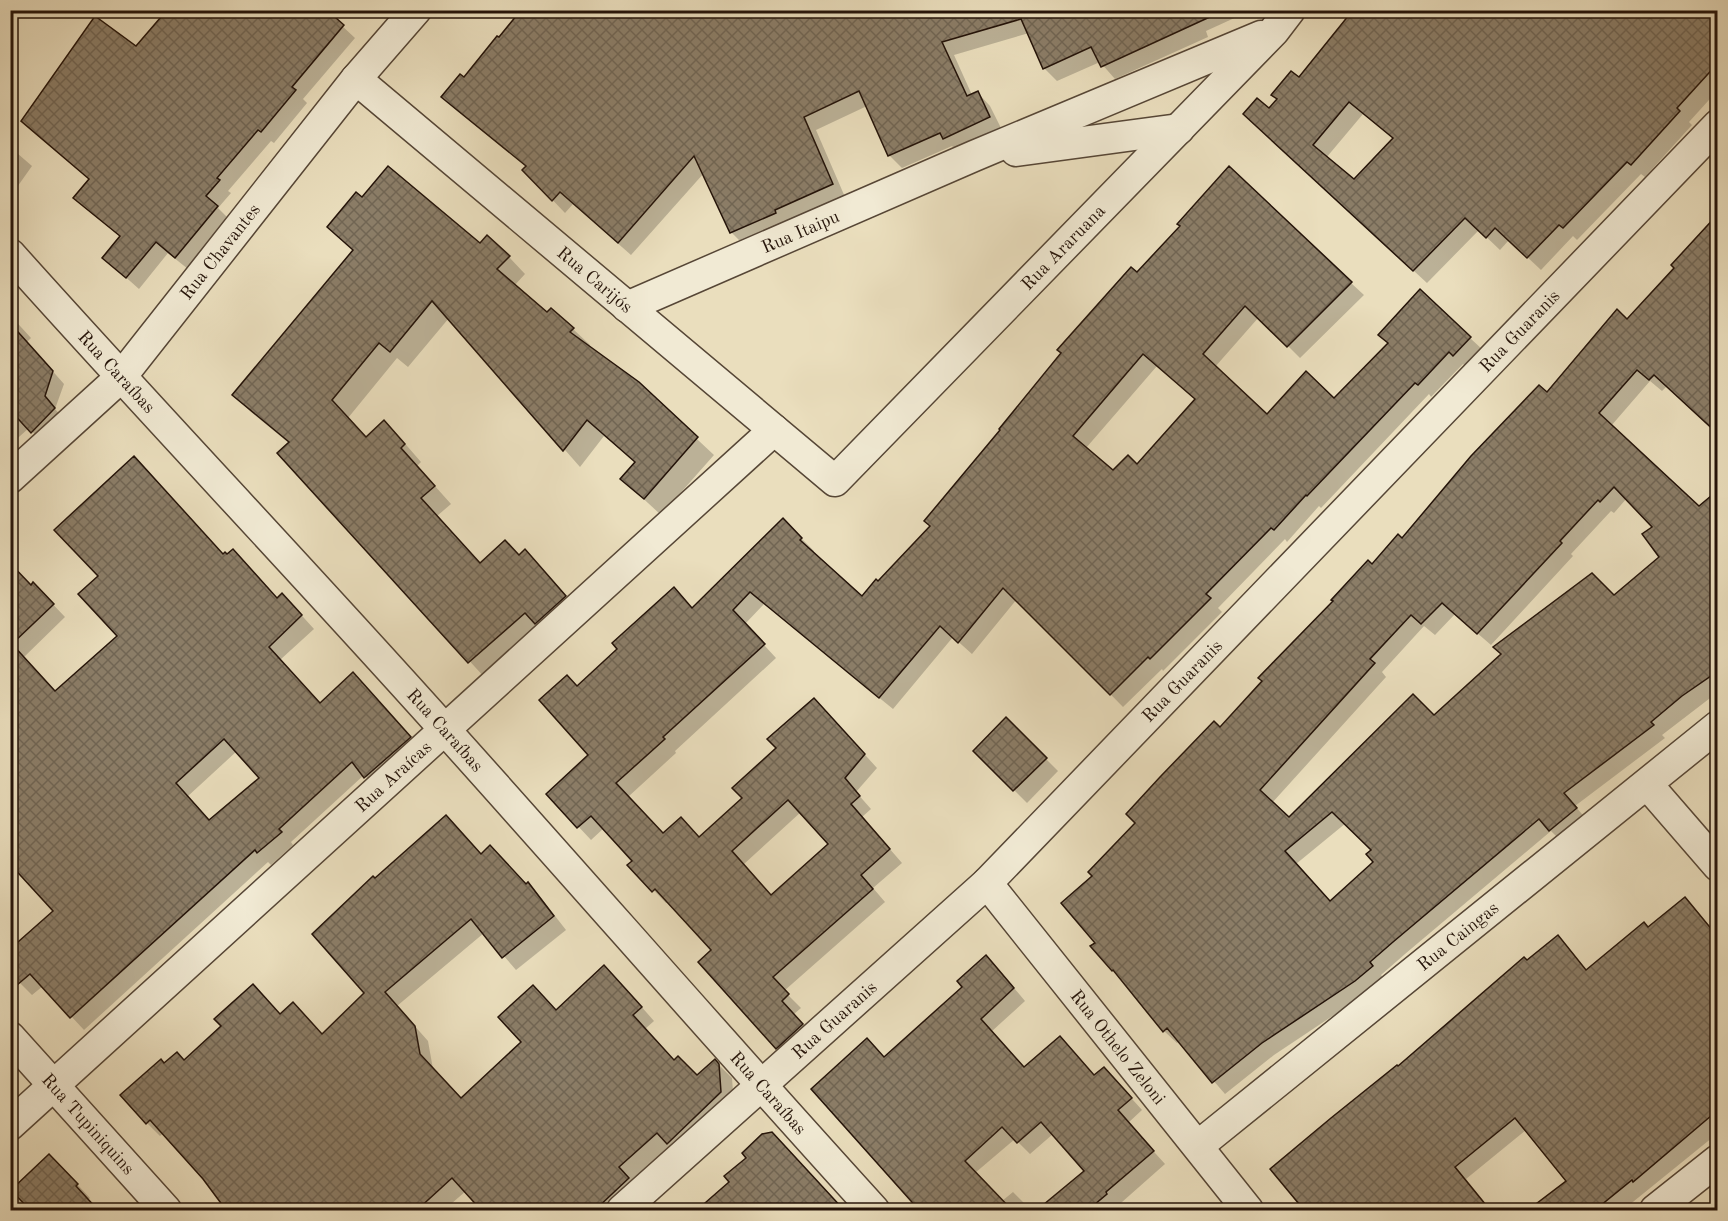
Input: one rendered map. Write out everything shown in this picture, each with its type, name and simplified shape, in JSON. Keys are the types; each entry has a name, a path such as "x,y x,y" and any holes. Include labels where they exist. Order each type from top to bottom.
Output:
{"street":[{"name":"Rua Chavantes","path":"10,478 121,377 356,79 416,10"},
{"name":"Rua Araruana","path":"835,481 1282,21"},
{"name":"Rua Itaipu","path":"627,307 1282,21"},
{"name":"Rua Carijós","path":"356,79 835,481"},
{"name":"Rua Guaranis","path":"622,1210 987,883 1718,125"},
{"name":"Rua Itaipu","path":"974,156 1179,129"},
{"name":"Rua Caraíbas","path":"10,254 445,730 874,1210"},
{"name":"Rua Araícas","path":"10,1125 774,430"},
{"name":"Rua Caingas","path":"1198,1146 1718,726"},
{"path":"1647,784 1718,866"},
{"name":"Rua Othelo Zeloni","path":"987,883 1248,1210"},
{"name":"Rua Tupiniquins","path":"10,1037 166,1210"},
{"path":"1655,1210 1718,1160"}],"building":[{"path":"167,10 327,10 344,25 292,87 296,90 261,132 258,130 217,178 220,180 206,196 218,206 175,258 156,242 126,278 102,258 120,236 73,198 89,179 21,121 95,16 136,46"},
{"path":"521,10 1225,10 1101,67 1091,47 1043,69 1021,19 942,42 967,96 978,91 990,117 943,139 940,133 888,156 859,91 804,117 833,184 730,233 694,156 618,243 560,192 552,201 522,170 526,166 441,97 460,74 464,77"},
{"path":"1353,10 1718,10 1718,63 1677,108 1680,111 1631,165 1627,162 1563,228 1559,225 1527,258 1495,228 1486,238 1465,218 1413,271 1243,114 1257,98 1269,108 1277,99 1271,95 1291,71 1299,77","holes":["1349,102 1393,138 1354,179 1313,145"]},
{"path":"388,166 480,243 487,235 510,256 497,269 547,312 551,308 574,328 570,332 639,382 698,437 644,499 620,479 635,462 587,420 563,451 432,301 390,352 379,343 332,400 366,437 384,420 405,444 401,448 435,486 421,498 480,563 505,540 519,555 525,549 566,596 535,624 525,613 468,663 277,453 289,442 232,395 353,250 327,227 356,192 362,197"},
{"path":"1229,166 1352,282 1287,347 1245,306 1203,354 1267,414 1306,371 1334,398 1388,343 1378,335 1420,289 1471,337 1453,356 1449,352 1418,385 1415,383 1274,530 1271,528 1206,594 1211,598 1110,695 1003,588 958,643 940,626 879,698 750,592 733,610 765,644 616,783 663,833 681,817 699,837 742,798 732,788 776,748 767,739 814,698 865,754 845,778 860,796 851,804 890,849 861,875 873,889 773,977 789,994 782,1001 803,1024 776,1049 698,962 711,950 655,889 652,892 627,865 632,861 591,816 577,828 546,794 588,755 539,700 567,675 577,686 617,649 612,643 674,587 692,608 783,518 802,538 800,540 862,596 876,579 878,581 930,526 924,521 1061,353 1057,350 1131,267 1137,272 1180,226 1177,224","holes":["1143,354 1195,399 1137,464 1128,455 1113,470 1073,436","788,800 828,844 771,895 732,851"]},
{"path":"1718,214 1718,434 1654,375 1649,380 1637,370 1599,413 1699,506 1718,490 1718,671 1682,696 1651,722 1654,725 1564,793 1577,808 1549,831 1539,819 1370,962 1373,966 1355,981 1262,1043 1212,1083 1167,1028 1163,1032 1113,970 1090,946 1095,943 1061,903 1092,876 1088,872 1135,823 1126,814 1160,777 1214,721 1220,727 1262,681 1258,678 1333,601 1331,600 1368,560 1372,564 1398,534 1402,538 1471,456 1539,385 1547,392 1617,309 1627,319 1674,268 1671,265","holes":["1614,487 1652,527 1642,534 1659,557 1614,595 1592,573 1493,647 1501,654 1434,715 1413,694 1289,817 1260,790 1375,663 1370,659 1411,615 1421,624 1442,603 1477,634 1562,543 1560,541 1598,500 1600,502","1332,812 1371,850 1366,854 1373,862 1330,901 1285,851"]},
{"path":"10,323 53,371 45,396 55,408 31,433 10,410"},
{"path":"134,456 223,554 233,549 277,598 282,593 302,615 269,647 320,703 353,672 411,737 364,778 352,762 279,829 282,832 257,853 255,850 70,1018 30,974 10,991 10,949 53,911 10,864 10,563 54,604 12,644 55,691 117,636 78,594 98,576 54,530","holes":["224,739 259,778 209,820 176,783"]},
{"path":"1006,717 1047,758 1013,791 973,751"},
{"path":"446,815 481,854 490,845 526,884 528,882 554,916 502,958 471,919 385,992 415,1026 420,1054 461,1098 521,1042 498,1017 533,985 556,1010 604,965 642,1007 633,1015 674,1060 678,1056 697,1075 715,1059 719,1064 721,1092 667,1144 657,1133 619,1167 629,1178 595,1210 481,1210 452,1178 417,1210 226,1210 203,1179 150,1120 146,1124 120,1095 161,1059 164,1063 177,1052 184,1060 221,1026 214,1019 253,984 280,1014 293,1002 322,1034 364,993 312,934 373,876 375,878"},
{"path":"1685,897 1718,937 1718,1110 1633,1182 1632,1180 1595,1210 1528,1210 1566,1181 1515,1118 1455,1167 1490,1210 1304,1210 1270,1169 1398,1066 1524,957 1527,960 1558,935 1586,970 1644,922 1648,927"},
{"path":"986,955 1014,988 981,1019 1024,1067 1060,1036 1094,1075 1104,1067 1132,1098 1118,1110 1154,1151 1088,1210 1037,1210 1084,1171 1041,1122 1017,1143 1002,1127 965,1161 1012,1210 919,1210 811,1089 867,1038 884,1057 962,987 957,981"},
{"path":"772,1132 844,1210 697,1210 729,1182 724,1176 746,1158 742,1153 762,1134"},
{"path":"49,1154 78,1184 76,1186 98,1210 30,1210 11,1190"}]}
